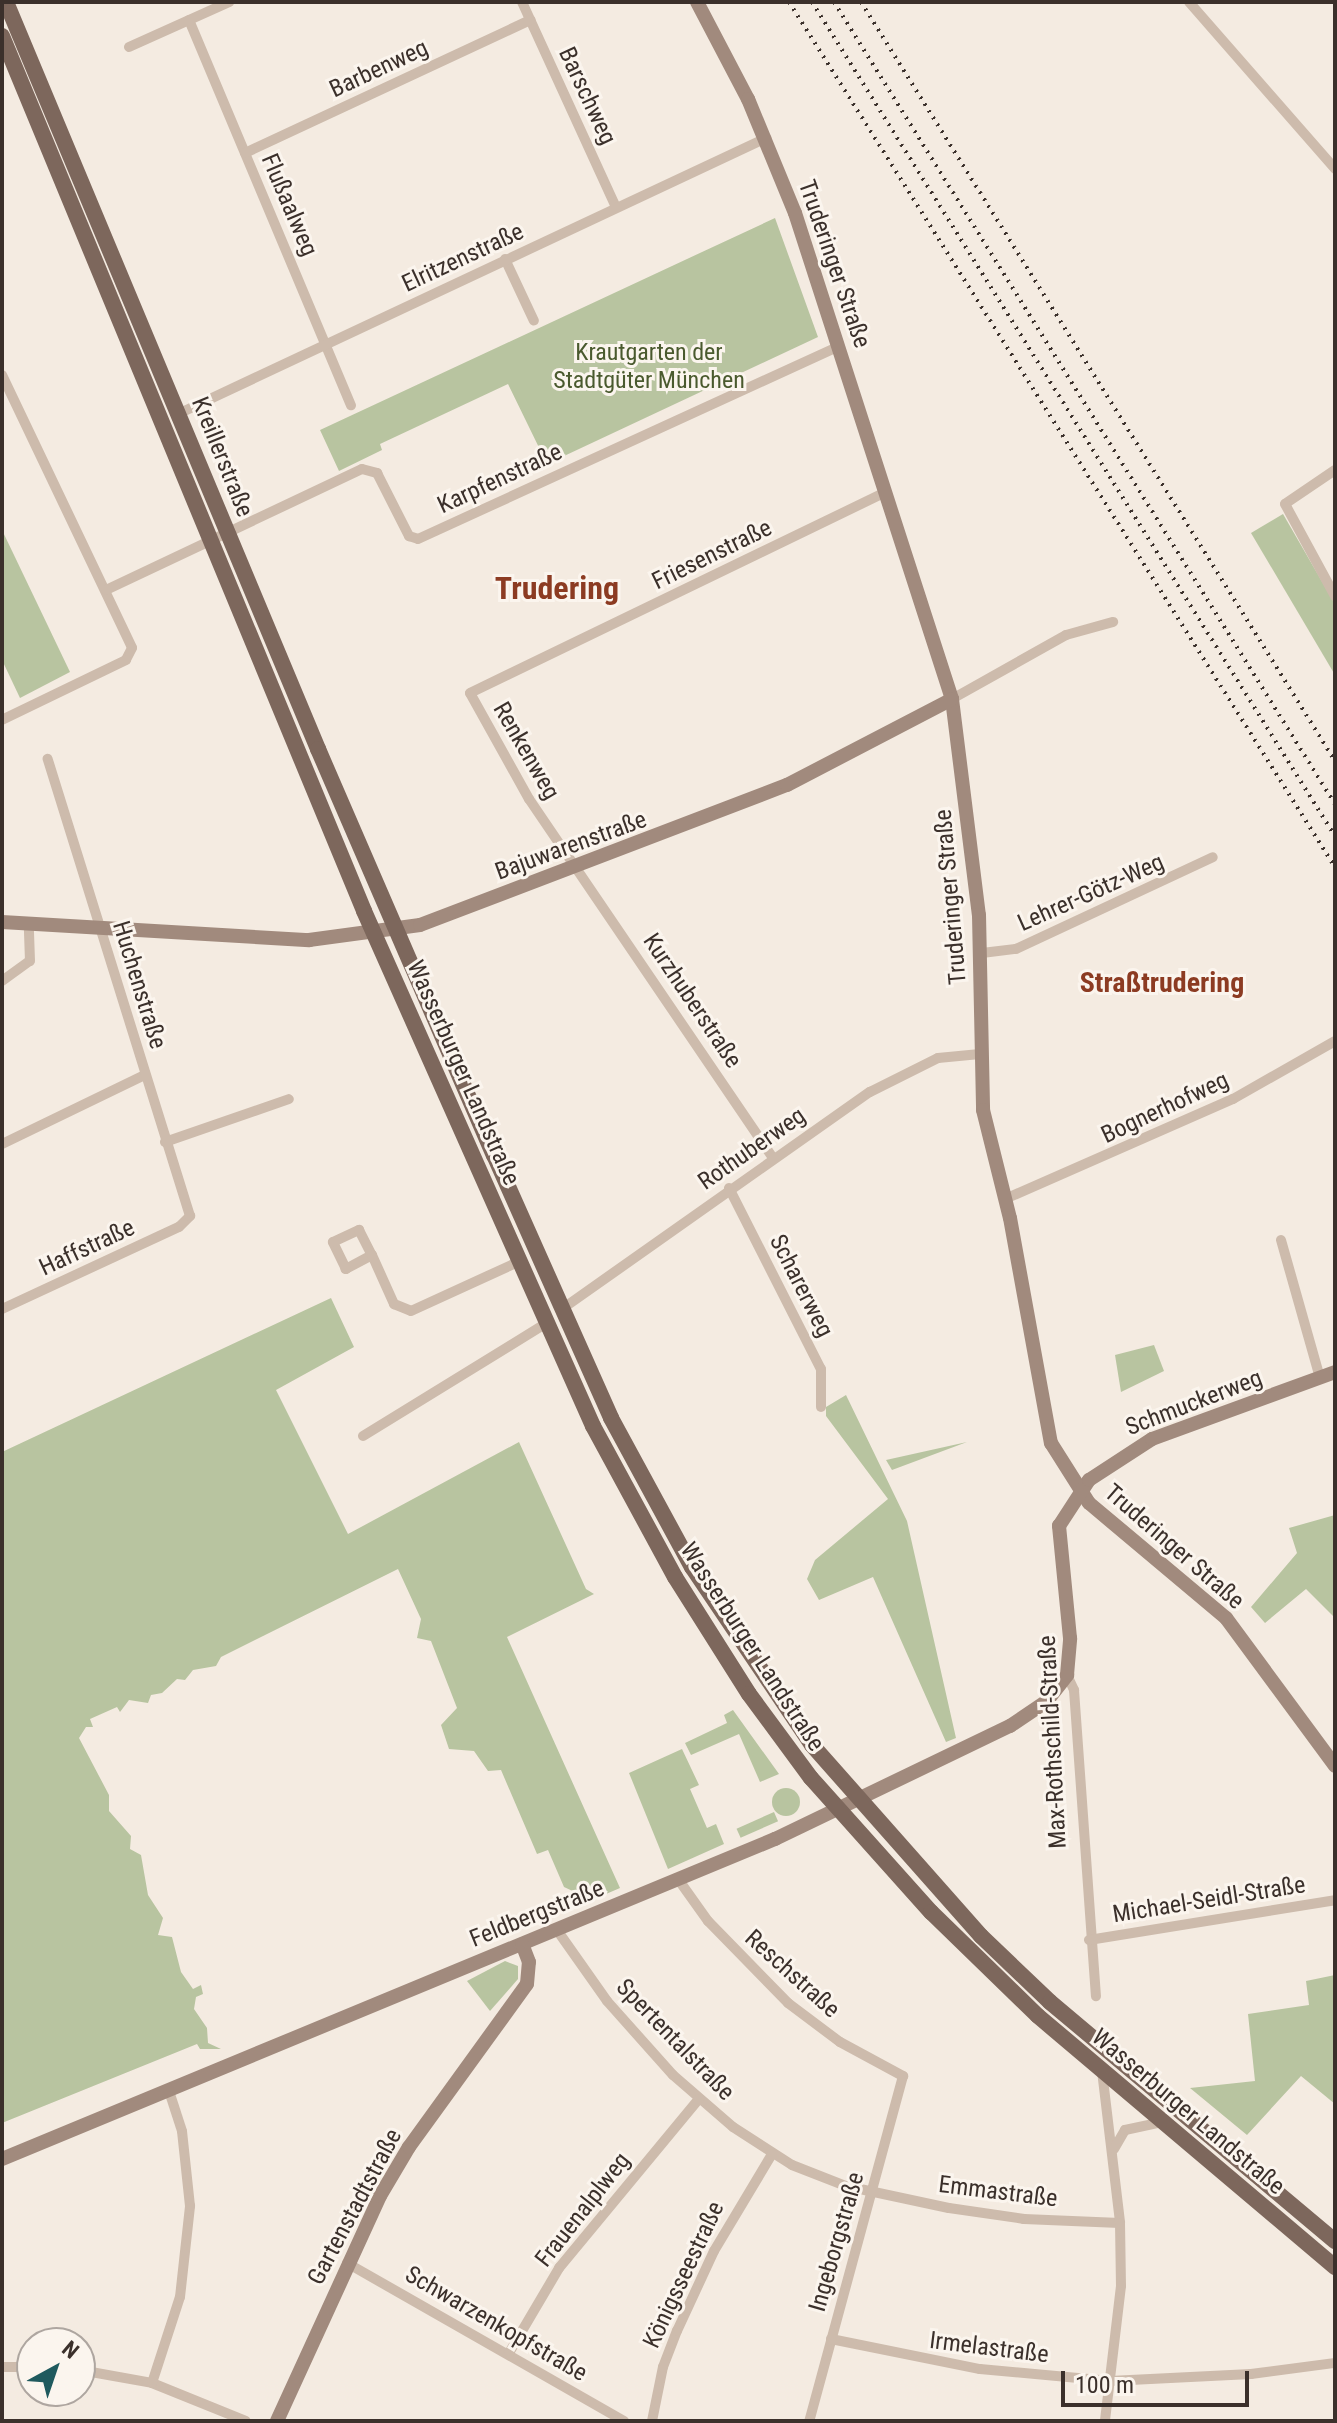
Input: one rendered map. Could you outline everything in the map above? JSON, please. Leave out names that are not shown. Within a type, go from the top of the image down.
[{"type":"main road","name":"Kreillerstraße","points":[[6,2],[396,929]]},
{"type":"main road","name":"Kreillerstraße","points":[[2,36],[374,933]]},
{"type":"main road","name":"Wasserburger Landstraße","points":[[396,929],[611,1418],[692,1567],[796,1724],[858,1799],[981,1936],[1050,2002],[1335,2241]]},
{"type":"main road","name":"Wasserburger Landstraße","points":[[374,933],[599,1438],[675,1577],[749,1694],[837,1809],[994,1975],[1102,2071],[1335,2267]]},
{"type":"street","points":[[129,47],[229,2]]},
{"type":"street","name":"Barschweg","points":[[522,2],[616,207]]},
{"type":"street","name":"Truderinger Straße","points":[[697,2],[766,138],[839,346],[884,493],[927,611],[952,699],[982,953],[980,1054],[986,1129],[1005,1199],[1046,1427],[1056,1456],[1079,1492],[1226,1618],[1335,1766]]},
{"type":"street","points":[[1189,2],[1335,169]]},
{"type":"street","name":"Flußaalweg","points":[[189,20],[351,405]]},
{"type":"street","name":"Barbenweg","points":[[245,153],[530,20]]},
{"type":"street","name":"Elritzenstraße","points":[[178,414],[766,138]]},
{"type":"street","points":[[505,259],[534,321]]},
{"type":"street","name":"Karpfenstraße","points":[[106,590],[371,469],[409,536],[418,539],[839,346]]},
{"type":"street","points":[[2,375],[106,590],[130,655],[2,720]]},
{"type":"street","points":[[1335,470],[1285,504],[1335,596]]},
{"type":"street","name":"Friesenstraße","points":[[470,693],[884,493]]},
{"type":"street","name":"Bajuwarenstraße","points":[[2,922],[309,940],[420,925],[577,868],[787,785],[1066,635],[1113,622]]},
{"type":"street","name":"Renkenweg","points":[[470,693],[515,776],[577,868]]},
{"type":"street","name":"Huchenstraße","points":[[48,759],[165,1142],[189,1208],[187,1222]]},
{"type":"street","name":"Lehrer-Götz-Weg","points":[[982,953],[1016,949],[1213,857]]},
{"type":"street","name":"Kurzhuberstraße","points":[[577,868],[773,1158]]},
{"type":"street","points":[[2,981],[30,961],[29,924]]},
{"type":"street","name":"Bognerhofweg","points":[[1005,1199],[1233,1099],[1335,1041]]},
{"type":"street","name":"Rothuberweg","points":[[562,1309],[729,1188],[898,1076],[938,1058],[980,1054]]},
{"type":"street","points":[[2,1144],[145,1075]]},
{"type":"street","points":[[165,1142],[289,1099]]},
{"type":"street","name":"Scharerweg","points":[[729,1188],[821,1369],[821,1407]]},
{"type":"street","name":"Haffstraße","points":[[2,1309],[187,1222]]},
{"type":"street","points":[[1281,1240],[1320,1378]]},
{"type":"street","points":[[372,1255],[394,1304],[411,1311],[520,1261]]},
{"type":"street","points":[[363,1436],[547,1323]]},
{"type":"street","name":"Schmuckerweg","points":[[1079,1492],[1130,1449],[1335,1372]]},
{"type":"street","name":"Max-Rothschild-Straße","points":[[1079,1492],[1059,1526],[1070,1638],[1067,1675],[1074,1690],[1089,1940],[1096,1996]]},
{"type":"street","name":"Feldbergstraße","points":[[2,2159],[557,1930],[837,1809],[1010,1726],[1047,1701],[1067,1675]]},
{"type":"street","name":"Reschstraße","points":[[678,1879],[708,1921],[788,2003],[840,2042],[902,2074]]},
{"type":"street","name":"Michael-Seidl-Straße","points":[[1089,1940],[1335,1900]]},
{"type":"street","name":"Spertentalstraße","points":[[557,1930],[607,2001],[699,2099],[772,2154],[814,2176],[872,2192]]},
{"type":"street","name":"Gartenstadtstraße","points":[[277,2421],[347,2263],[409,2147],[527,1984],[529,1962],[522,1944]]},
{"type":"street","points":[[1102,2071],[1120,2223],[1121,2286],[1105,2421]]},
{"type":"street","name":"Ingeborgstraße","points":[[809,2421],[902,2074]]},
{"type":"street","points":[[152,2383],[180,2297],[190,2206],[182,2131],[169,2091]]},
{"type":"street","name":"Frauenalplweg","points":[[509,2353],[559,2268],[699,2099]]},
{"type":"street","points":[[1113,2159],[1125,2130],[1164,2122]]},
{"type":"street","name":"Königsseestraße","points":[[652,2421],[663,2367],[677,2331],[714,2251],[772,2154]]},
{"type":"street","name":"Emmastraße","points":[[872,2192],[1024,2219],[1120,2223]]},
{"type":"street","name":"Schwarzenkopfstraße","points":[[347,2263],[624,2421]]},
{"type":"street","name":"Irmelastraße","points":[[831,2339],[980,2369],[1110,2381],[1251,2374],[1335,2363]]},
{"type":"street","points":[[96,2373],[152,2383],[246,2421]]},
{"type":"green space","name":"Krautgarten der Stadtgüter München","points":[[775,218],[818,337],[547,464],[508,384],[380,444],[382,450],[339,471],[320,430]]},
{"type":"green space","points":[[1283,514],[1335,604],[1335,675],[1251,533]]},
{"type":"green space","points":[[2,530],[70,672],[20,698],[2,660]]},
{"type":"green space","points":[[331,1298],[354,1347],[276,1390],[348,1534],[519,1442],[586,1589],[594,1594],[507,1637],[620,1888],[592,1900],[564,1887],[548,1850],[537,1854],[501,1770],[488,1771],[474,1751],[449,1749],[441,1725],[457,1708],[431,1641],[417,1638],[421,1619],[398,1569],[221,1657],[216,1666],[193,1670],[185,1680],[177,1679],[162,1693],[151,1695],[148,1703],[129,1700],[120,1712],[117,1707],[90,1719],[93,1727],[86,1727],[79,1738],[109,1795],[109,1811],[131,1836],[130,1849],[141,1855],[148,1895],[163,1918],[158,1935],[172,1937],[181,1972],[193,1989],[201,1985],[203,1994],[196,1997],[194,2009],[207,2028],[208,2043],[221,2049],[200,2049],[197,2044],[2,2123],[2,1452]]},
{"type":"green space","points":[[1154,1345],[1164,1371],[1121,1392],[1115,1355]]},
{"type":"green space","points":[[846,1395],[907,1521],[956,1738],[946,1742],[873,1577],[819,1600],[807,1579],[815,1560],[888,1499],[826,1416],[826,1407]]},
{"type":"green space","points":[[967,1442],[892,1470],[886,1460]]},
{"type":"green space","points":[[1335,1515],[1335,1618],[1306,1589],[1265,1623],[1251,1607],[1297,1553],[1289,1528]]},
{"type":"green space","points":[[733,1710],[779,1774],[760,1782],[739,1734],[691,1755],[685,1743],[727,1723],[724,1715]]},
{"type":"green space","points":[[682,1749],[699,1785],[690,1789],[707,1828],[716,1824],[724,1844],[668,1869],[629,1773]]},
{"type":"green space","points":[[786,1788],[796,1792],[800,1802],[796,1812],[786,1816],[776,1812],[772,1802],[776,1792]]},
{"type":"green space","points":[[774,1812],[778,1821],[741,1838],[737,1829]]},
{"type":"green space","points":[[505,1961],[518,1966],[518,1979],[490,2011],[467,1981]]},
{"type":"green space","points":[[1335,1975],[1335,2104],[1301,2076],[1247,2135],[1190,2088],[1255,2081],[1248,2014],[1309,2005],[1306,1981]]},
{"type":"railway","points":[[789,2],[1335,867]]},
{"type":"railway","points":[[812,2],[1335,836]]},
{"type":"railway","points":[[834,2],[1335,804]]},
{"type":"railway","points":[[861,2],[1335,761]]},
{"type":"district","name":"Trudering","points":[[557,588]]},
{"type":"district","name":"Straßtrudering","points":[[1162,983]]}]
